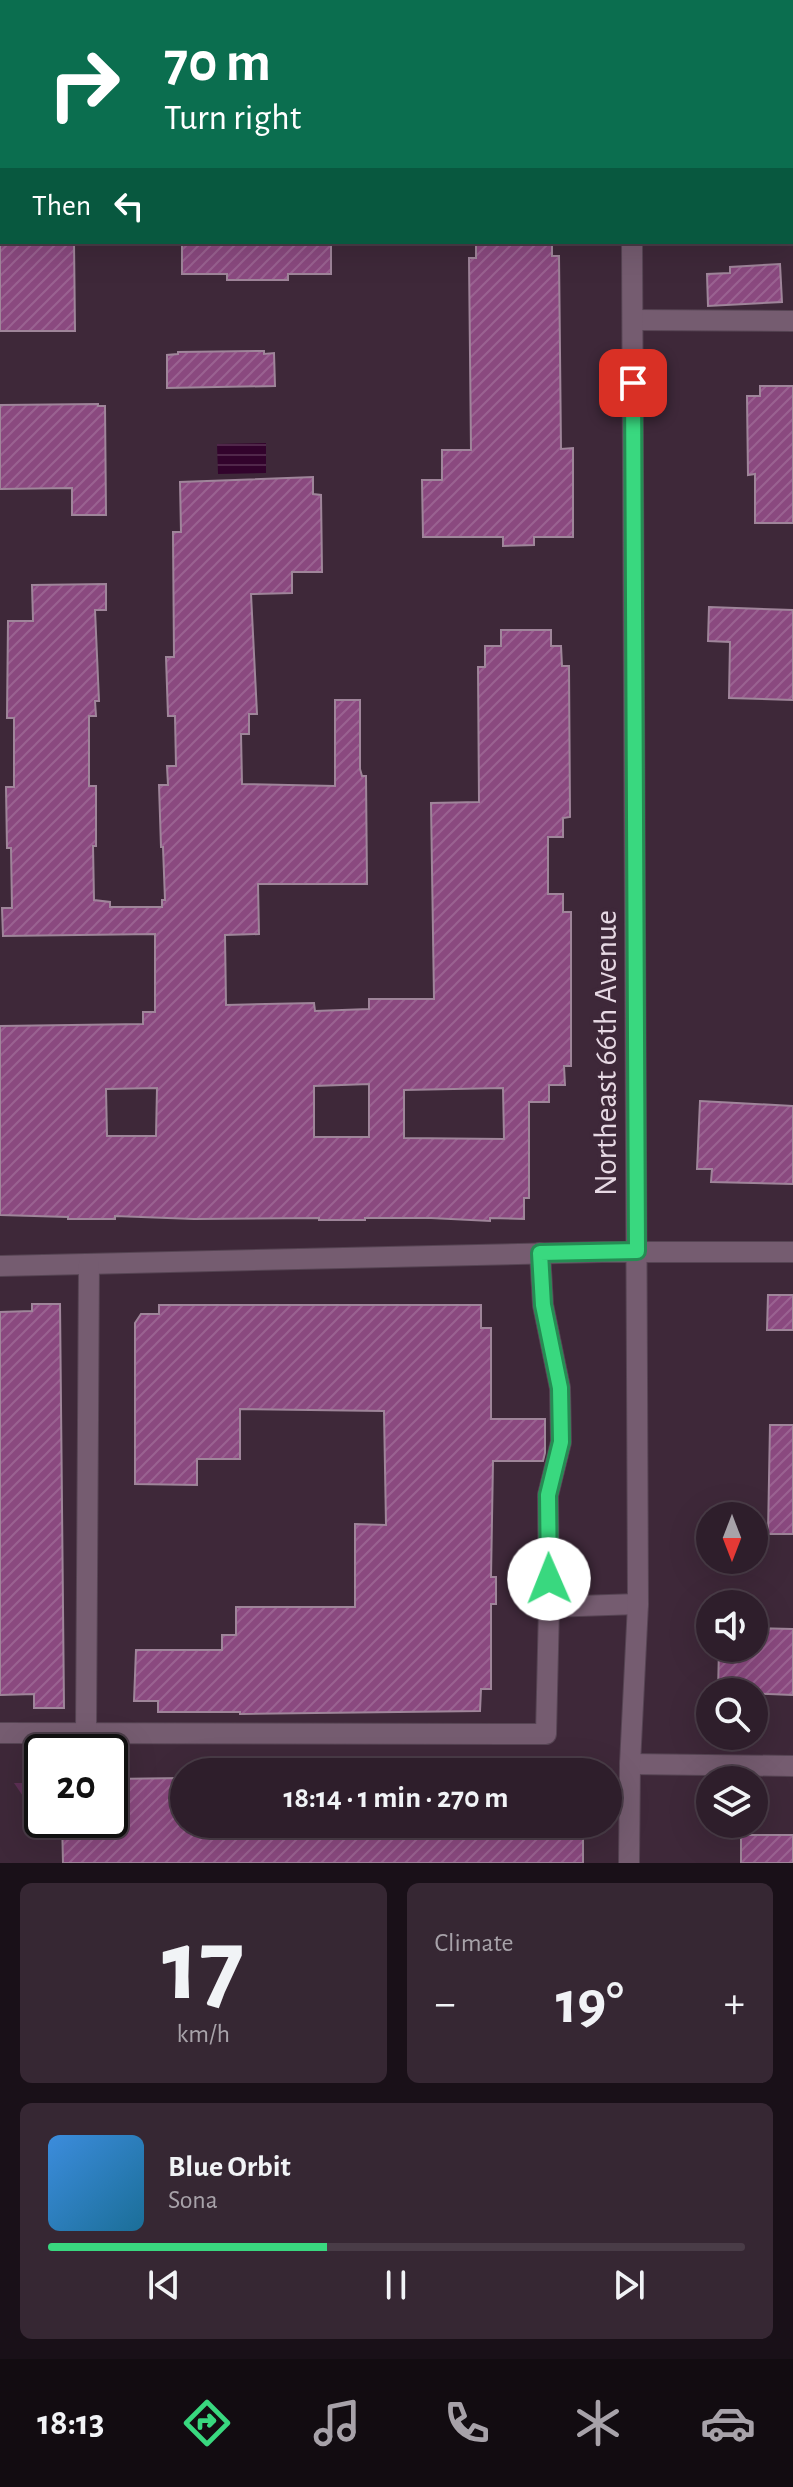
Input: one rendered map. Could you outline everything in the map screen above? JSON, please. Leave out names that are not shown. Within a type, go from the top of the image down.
[{"type":"street","name":"Northeast 66th Avenue","points":[[629,1863],[630,1764],[638,1604],[632,244]]},
{"type":"street","points":[[633,320],[793,321]]},
{"type":"street","points":[[0,1266],[637,1251],[793,1252]]},
{"type":"street","points":[[0,1733],[546,1734],[548,1495],[561,1442],[560,1402],[543,1305],[540,1253]]},
{"type":"street","points":[[86,1733],[89,1264]]},
{"type":"street","points":[[549,1607],[638,1604]]},
{"type":"street","points":[[630,1764],[793,1766]]},
{"type":"green space","points":[[14,1783],[24,1783],[24,1798]]},
{"type":"shaded area","points":[[266,443],[266,473],[218,474],[217,444]]},
{"type":"building","points":[[0,244],[74,244],[75,331],[0,331]]},
{"type":"building","points":[[182,244],[331,244],[331,274],[288,274],[288,280],[227,280],[227,274],[182,274]]},
{"type":"building","points":[[476,244],[552,244],[552,256],[559,256],[561,449],[573,448],[573,537],[534,537],[534,545],[503,546],[503,537],[423,537],[422,480],[442,480],[442,450],[471,450],[469,258],[476,258]]},
{"type":"building","points":[[780,264],[782,302],[708,306],[707,274],[730,273],[730,267]]},
{"type":"building","points":[[264,351],[264,354],[274,353],[275,386],[167,388],[167,355],[178,352]]},
{"type":"building","points":[[760,386],[793,386],[793,523],[755,523],[755,474],[748,475],[747,396],[760,396]]},
{"type":"building","points":[[0,405],[105,406],[106,515],[72,515],[72,488],[0,489]]},
{"type":"building","points":[[313,477],[313,494],[321,495],[322,572],[292,572],[292,593],[251,594],[257,714],[249,714],[249,734],[241,734],[242,784],[335,786],[335,700],[360,700],[360,769],[362,776],[366,776],[367,884],[258,884],[259,934],[225,935],[226,1005],[314,1003],[315,1011],[369,1009],[369,999],[434,999],[431,803],[479,802],[478,667],[485,667],[485,646],[501,646],[501,630],[551,630],[551,646],[561,646],[562,666],[569,666],[570,817],[563,818],[563,837],[548,837],[548,894],[563,894],[563,912],[571,912],[571,1066],[564,1066],[565,1085],[549,1085],[549,1102],[529,1102],[529,1198],[524,1198],[524,1219],[319,1220],[115,1216],[115,1219],[68,1219],[0,1215],[0,1026],[143,1024],[143,1012],[155,1012],[155,934],[3,936],[2,908],[12,908],[6,787],[14,787],[14,718],[7,718],[8,621],[33,621],[32,585],[106,584],[106,610],[95,610],[99,701],[95,701],[96,716],[89,716],[89,786],[96,786],[94,900],[110,902],[110,907],[162,907],[162,900],[165,900],[159,785],[168,785],[167,766],[176,766],[175,716],[168,716],[166,657],[174,657],[173,532],[181,532],[180,482]],"holes":[[[369,1084],[369,1137],[314,1137],[314,1086]],[[157,1088],[156,1136],[107,1136],[106,1089]],[[503,1088],[504,1139],[404,1138],[404,1090]]]},
{"type":"building","points":[[709,607],[793,610],[793,700],[729,698],[730,642],[708,641]]},
{"type":"building","points":[[700,1101],[793,1106],[793,1184],[711,1182],[712,1169],[697,1169]]},
{"type":"building","points":[[768,1295],[793,1295],[793,1330],[767,1330]]},
{"type":"building","points":[[32,1304],[60,1304],[64,1708],[34,1708],[34,1694],[0,1695],[0,1312],[32,1311]]},
{"type":"building","points":[[159,1305],[481,1305],[481,1328],[491,1328],[491,1419],[545,1419],[545,1453],[543,1461],[493,1461],[491,1577],[496,1577],[496,1604],[491,1604],[491,1689],[481,1689],[480,1711],[158,1712],[158,1701],[134,1701],[136,1650],[222,1650],[222,1635],[236,1635],[236,1607],[355,1607],[355,1524],[386,1525],[384,1411],[240,1409],[240,1459],[197,1459],[197,1485],[135,1484],[135,1323],[141,1314],[159,1314]]},
{"type":"building","points":[[770,1425],[793,1425],[793,1534],[768,1534]]},
{"type":"building","points":[[768,1628],[793,1629],[793,1695],[768,1694],[768,1678],[718,1678],[719,1662],[768,1662]]},
{"type":"building","points":[[170,1778],[170,1838],[583,1838],[583,1863],[63,1863],[62,1838],[128,1838],[128,1779]]},
{"type":"building","points":[[793,1835],[793,1863],[741,1863],[741,1838]]},
{"type":"route","points":[[549,1579],[548,1495],[561,1442],[560,1388],[543,1305],[540,1253],[637,1251],[633,383]]}]
